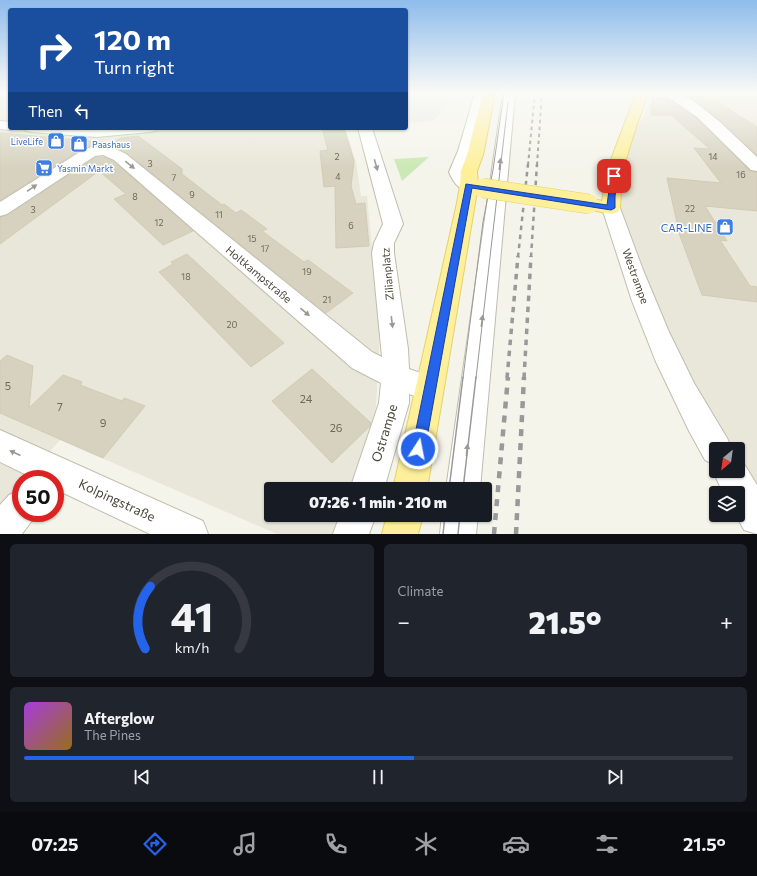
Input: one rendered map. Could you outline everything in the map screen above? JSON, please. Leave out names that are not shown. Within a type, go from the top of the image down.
[{"type":"main road","points":[[411,482],[430,388],[476,187],[469,171],[475,155],[483,118]]},
{"type":"main road","name":"Westrampe","points":[[611,208],[614,176],[634,118]]},
{"type":"main road","points":[[476,187],[611,208]]},
{"type":"main road","points":[[400,534],[403,522]]},
{"type":"street","points":[[475,118],[466,151],[457,172],[461,181],[476,187]]},
{"type":"street","points":[[464,482],[506,118]]},
{"type":"street","points":[[704,118],[725,135],[757,166]]},
{"type":"street","points":[[47,130],[94,136],[136,130]]},
{"type":"street","name":"Zilianplatz","points":[[366,130],[393,224],[384,243],[383,253],[395,349],[396,377]]},
{"type":"street","points":[[0,210],[66,166],[94,136]]},
{"type":"street","name":"Holtkampstraße","points":[[94,136],[109,151],[120,157],[162,191],[350,350],[375,367],[396,377],[430,388]]},
{"type":"street","name":"Westrampe","points":[[611,208],[635,275],[670,364],[692,410],[712,442]]},
{"type":"street","name":"Ostrampe","points":[[369,482],[394,403],[396,377]]},
{"type":"street","name":"Kolpingstraße","points":[[0,446],[40,470]]},
{"type":"street","points":[[734,478],[757,517]]},
{"type":"street","name":"Kolpingstraße","points":[[64,482],[190,534]]},
{"type":"street","points":[[0,532],[12,518]]},
{"type":"street","points":[[351,534],[355,522]]},
{"type":"street","points":[[458,534],[459,522]]},
{"type":"shaded area","points":[[0,118],[8,118],[8,130],[346,130],[356,162],[361,196],[367,196],[380,329],[376,408],[354,482],[264,482],[264,522],[342,522],[338,534],[277,534],[60,440],[33,470],[12,470],[12,493],[0,506]]},
{"type":"shaded area","points":[[408,118],[436,118],[434,120],[408,123]]},
{"type":"shaded area","points":[[642,118],[757,118],[757,495],[745,476],[745,442],[724,442],[668,338],[618,209],[617,198],[629,145]]},
{"type":"green space","points":[[429,157],[402,181],[394,159]]},
{"type":"building","points":[[674,118],[696,118],[750,171],[757,172],[757,211],[705,206],[727,241],[720,240],[750,286],[757,287],[757,302],[702,295],[680,236],[667,178],[721,183],[694,148],[710,149]]},
{"type":"building","points":[[717,118],[743,118],[757,127],[757,155]]},
{"type":"building","points":[[323,130],[345,130],[354,161],[351,186],[356,204],[365,203],[369,246],[336,248],[335,186],[324,187],[320,151],[328,150]]},
{"type":"building","points":[[0,133],[113,143],[121,138],[138,136],[182,169],[182,174],[222,205],[224,204],[236,213],[241,210],[267,229],[262,231],[304,262],[308,260],[353,293],[326,313],[127,153],[110,146],[95,145],[82,149],[0,200]]},
{"type":"building","points":[[96,157],[103,157],[113,161],[193,231],[163,245],[114,199],[126,194],[99,171],[0,244],[0,217],[8,215]]},
{"type":"building","points":[[187,254],[284,343],[251,367],[159,272],[173,264],[171,262]]},
{"type":"building","points":[[7,355],[33,366],[29,408],[63,375],[82,382],[80,385],[122,401],[124,398],[145,406],[103,458],[0,413],[0,361]]},
{"type":"building","points":[[312,369],[371,423],[370,426],[332,463],[272,401]]},
{"type":"tram line","points":[[463,378],[483,222],[493,170],[500,118]]},
{"type":"tram line","points":[[476,378],[506,118]]},
{"type":"tram line","points":[[450,482],[463,377]]},
{"type":"tram line","points":[[464,482],[476,377]]},
{"type":"tram line","points":[[443,534],[444,522]]},
{"type":"tram line","points":[[458,534],[459,522]]},
{"type":"railway","points":[[528,165],[533,118]]},
{"type":"railway","points":[[537,165],[540,118]]},
{"type":"railway","points":[[518,257],[528,164]]},
{"type":"railway","points":[[531,257],[537,164]]},
{"type":"railway","points":[[507,378],[518,256]]},
{"type":"railway","points":[[524,378],[531,256]]},
{"type":"railway","points":[[494,534],[508,377]]},
{"type":"railway","points":[[516,534],[524,377]]},
{"type":"place","name":"LiveLife","points":[[56,141]]},
{"type":"place","name":"Paashaus","points":[[79,144]]},
{"type":"place","name":"Yasmin Markt","points":[[44,168]]},
{"type":"place","name":"CAR-LINE","points":[[725,227]]},
{"type":"route","points":[[418,449],[469,186],[611,208],[614,176]]}]
